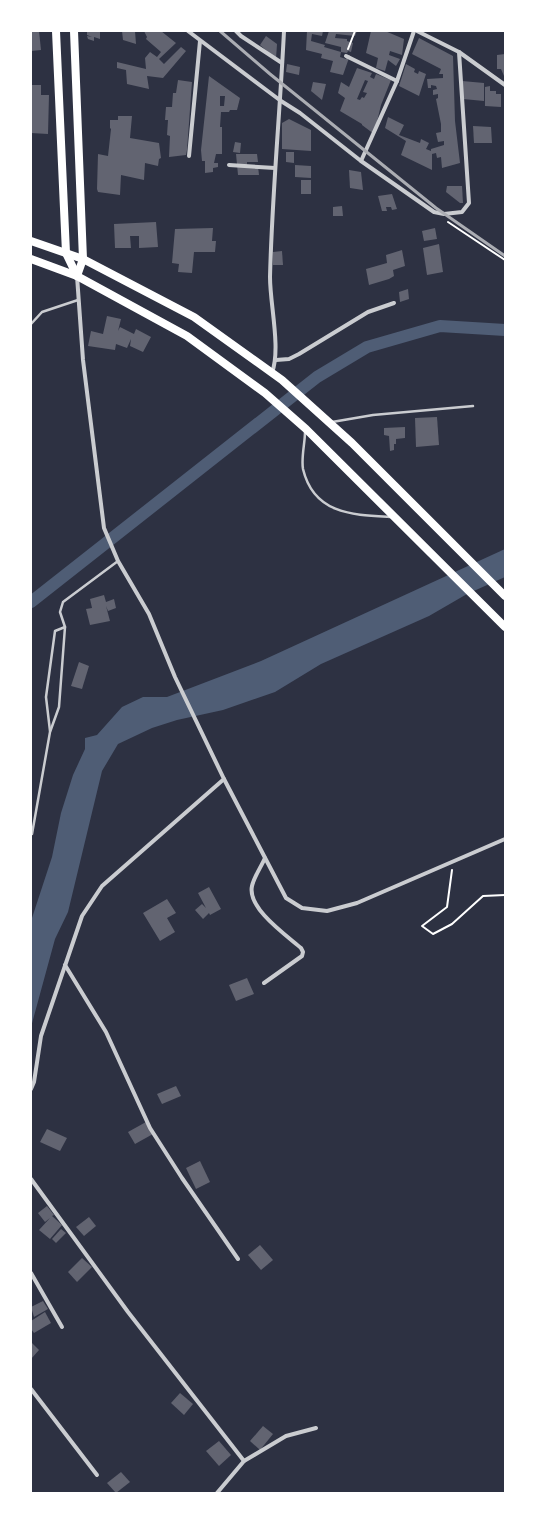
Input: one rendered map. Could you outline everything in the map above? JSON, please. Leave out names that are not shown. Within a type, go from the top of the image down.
[{"type":"main road","points":[[56,31],[66,254],[77,276]]},
{"type":"main road","points":[[74,31],[83,259],[77,276]]},
{"type":"main road","points":[[31,240],[83,259],[194,317],[282,380],[329,422],[504,595]]},
{"type":"main road","points":[[31,259],[77,276],[187,336],[264,393],[306,429],[505,627]]},
{"type":"street","points":[[188,31],[281,101],[300,113],[360,161],[434,212],[444,214],[462,212],[469,203],[459,52]]},
{"type":"street","points":[[236,31],[282,63]]},
{"type":"street","points":[[272,373],[276,360],[270,292],[271,230],[281,101],[284,31]]},
{"type":"street","points":[[360,161],[397,81],[414,31]]},
{"type":"street","points":[[417,31],[459,52],[505,85]]},
{"type":"street","points":[[190,156],[200,41]]},
{"type":"street","points":[[346,56],[397,81]]},
{"type":"street","points":[[229,165],[275,168]]},
{"type":"street","points":[[77,276],[83,360],[104,528],[118,561],[149,614],[176,677],[224,779],[286,898],[302,908],[327,910],[357,903],[453,863],[505,839]]},
{"type":"street","points":[[276,360],[289,359],[300,354],[368,312],[394,303]]},
{"type":"street","points":[[31,1089],[34,1082],[41,1036],[82,916],[102,886],[224,779]]},
{"type":"street","points":[[264,983],[302,956],[303,952],[301,948],[265,916],[253,900],[252,887],[265,858]]},
{"type":"street","points":[[65,965],[106,1032],[150,1128],[182,1178],[238,1258]]},
{"type":"street","points":[[31,1179],[128,1312],[244,1461]]},
{"type":"street","points":[[31,1273],[62,1327]]},
{"type":"street","points":[[31,1389],[98,1474]]},
{"type":"street","points":[[217,1493],[244,1461],[286,1436],[316,1428]]},
{"type":"lane","points":[[31,324],[42,312],[79,300]]},
{"type":"lane","points":[[329,422],[373,415],[473,406]]},
{"type":"lane","points":[[306,429],[303,468],[310,488],[330,507],[353,515],[394,517]]},
{"type":"lane","points":[[32,834],[50,732],[59,707],[65,627],[60,612],[63,602],[118,561]]},
{"type":"lane","points":[[50,732],[46,697],[55,632],[65,627]]},
{"type":"path","points":[[346,56],[355,31]]},
{"type":"path","points":[[434,212],[505,260]]},
{"type":"path","points":[[453,863],[447,906],[422,926],[433,934],[452,924],[483,896],[505,896]]},
{"type":"water","points":[[505,549],[505,577],[467,594],[429,616],[321,664],[275,692],[223,710],[177,720],[152,728],[118,744],[102,771],[68,912],[55,939],[31,1027],[31,921],[52,857],[61,813],[73,775],[85,749],[85,738],[97,735],[122,707],[143,697],[167,697],[261,661]]},
{"type":"building","points":[[31,31],[39,31],[41,50],[31,51]]},
{"type":"building","points":[[87,31],[100,31],[100,39],[94,37],[94,41],[88,39],[87,36],[92,37],[87,35]]},
{"type":"building","points":[[122,31],[135,31],[136,44],[123,40]]},
{"type":"building","points":[[144,31],[161,31],[176,43],[159,59],[164,64],[181,47],[186,51],[163,78],[147,76],[149,89],[127,84],[126,70],[117,68],[117,62],[146,69],[145,58],[150,52],[157,57],[161,52],[146,39],[147,37]]},
{"type":"building","points":[[307,31],[323,31],[322,36],[312,34],[311,41],[341,52],[340,57],[346,59],[347,55],[350,55],[343,75],[330,72],[333,61],[321,58],[322,54],[306,50]]},
{"type":"building","points":[[329,31],[357,31],[355,36],[336,34],[335,38],[347,39],[347,41],[353,43],[351,52],[341,52],[341,47],[325,43]]},
{"type":"building","points":[[371,31],[385,31],[404,39],[402,55],[390,51],[389,55],[400,59],[396,66],[388,60],[385,71],[376,68],[378,58],[366,53]]},
{"type":"building","points":[[266,36],[277,44],[276,59],[260,45]]},
{"type":"building","points":[[419,38],[453,56],[455,121],[460,163],[442,168],[441,157],[437,158],[436,153],[432,154],[432,170],[401,155],[406,141],[385,128],[388,117],[404,125],[399,135],[420,143],[421,139],[429,143],[426,149],[431,151],[431,149],[444,145],[444,141],[438,142],[436,133],[441,132],[436,99],[438,98],[438,94],[433,95],[433,90],[437,89],[436,86],[431,85],[431,88],[428,88],[427,79],[443,78],[443,74],[439,74],[441,69],[412,54]]},
{"type":"building","points":[[505,54],[504,76],[501,69],[497,69],[497,55]]},
{"type":"building","points":[[287,64],[300,67],[299,75],[286,72]]},
{"type":"building","points":[[406,64],[415,69],[414,72],[418,74],[419,71],[426,74],[419,96],[399,86]]},
{"type":"building","points":[[357,68],[372,73],[370,77],[374,79],[376,74],[391,80],[381,105],[374,134],[362,124],[340,111],[345,98],[338,93],[341,82],[349,87]],"holes":[[[365,80],[368,81],[363,92],[367,93],[364,98],[362,97],[360,100],[357,99]]]},
{"type":"building","points":[[209,76],[240,98],[237,110],[221,112],[220,127],[222,127],[222,154],[216,154],[214,163],[218,163],[218,167],[213,168],[213,172],[205,173],[205,161],[202,161],[201,150]],"holes":[[[220,96],[225,96],[224,106],[220,106]]]},
{"type":"building","points":[[178,80],[192,82],[187,150],[186,155],[169,157],[170,136],[167,135],[168,120],[165,120],[166,107],[172,107],[173,93],[176,93]]},
{"type":"building","points":[[462,81],[484,83],[484,101],[463,99]]},
{"type":"building","points":[[313,82],[326,84],[322,100],[311,91]]},
{"type":"building","points":[[31,85],[41,85],[41,95],[49,95],[48,134],[31,133]]},
{"type":"building","points":[[490,86],[490,91],[496,91],[496,94],[501,94],[501,107],[485,106],[485,87]]},
{"type":"building","points":[[118,116],[132,116],[130,138],[159,143],[161,158],[159,159],[158,166],[145,163],[144,180],[121,175],[120,195],[98,192],[97,189],[98,154],[108,156],[111,129],[110,120],[118,120]]},
{"type":"building","points":[[289,119],[311,130],[311,151],[282,149],[282,123]]},
{"type":"building","points":[[473,126],[491,127],[492,143],[474,143]]},
{"type":"building","points":[[235,142],[241,143],[240,153],[233,152]]},
{"type":"building","points":[[286,152],[294,152],[294,163],[286,162]]},
{"type":"building","points":[[236,154],[257,154],[258,162],[247,162],[247,166],[258,166],[259,175],[238,175]]},
{"type":"building","points":[[295,165],[311,166],[311,178],[295,177]]},
{"type":"building","points":[[349,170],[361,172],[363,190],[350,188]]},
{"type":"building","points":[[301,180],[311,180],[311,194],[301,194]]},
{"type":"building","points":[[447,186],[462,186],[463,203],[460,203],[446,192]]},
{"type":"building","points":[[392,194],[397,209],[392,210],[391,207],[386,207],[387,211],[382,211],[378,196]]},
{"type":"building","points":[[342,206],[343,216],[333,216],[333,207]]},
{"type":"building","points":[[156,222],[158,247],[139,248],[139,236],[130,236],[131,248],[115,248],[114,224]]},
{"type":"building","points":[[213,228],[212,241],[216,241],[215,252],[194,252],[192,273],[178,272],[179,264],[172,263],[175,229]]},
{"type":"building","points":[[435,228],[437,239],[424,241],[422,231]]},
{"type":"building","points":[[439,244],[443,272],[427,275],[423,248]]},
{"type":"building","points":[[402,250],[405,266],[393,270],[394,276],[389,279],[369,285],[366,269],[387,263],[386,255]]},
{"type":"building","points":[[282,251],[283,265],[273,265],[273,252]]},
{"type":"building","points":[[408,289],[409,299],[400,302],[399,292]]},
{"type":"building","points":[[107,316],[121,319],[118,331],[120,327],[134,334],[136,329],[151,337],[143,352],[130,346],[131,339],[127,348],[116,344],[115,350],[88,346],[91,331],[103,334]]},
{"type":"building","points":[[437,417],[439,445],[416,447],[415,418]]},
{"type":"building","points":[[405,427],[405,438],[396,439],[394,450],[390,451],[389,436],[384,435],[384,428]]},
{"type":"building","points":[[104,595],[106,602],[114,599],[116,608],[108,611],[106,606],[110,621],[90,625],[86,609],[92,608],[90,599]]},
{"type":"building","points":[[79,662],[89,666],[82,689],[71,686]]},
{"type":"building","points":[[209,887],[221,909],[210,915],[209,913],[203,919],[195,910],[202,904],[206,908],[198,893]]},
{"type":"building","points":[[167,899],[176,913],[167,918],[175,932],[160,941],[143,913]]},
{"type":"building","points":[[247,978],[254,994],[236,1001],[229,985]]},
{"type":"building","points":[[176,1086],[181,1096],[162,1104],[157,1094]]},
{"type":"building","points":[[146,1122],[153,1134],[135,1144],[128,1132]]},
{"type":"building","points":[[47,1129],[67,1138],[60,1151],[40,1142]]},
{"type":"building","points":[[200,1161],[210,1182],[196,1189],[186,1168]]},
{"type":"building","points":[[47,1206],[54,1215],[52,1216],[62,1225],[50,1239],[39,1230],[50,1218],[45,1222],[38,1213]]},
{"type":"building","points":[[89,1217],[96,1226],[84,1236],[76,1227]]},
{"type":"building","points":[[61,1229],[66,1233],[56,1243],[52,1239]]},
{"type":"building","points":[[260,1245],[273,1260],[261,1270],[248,1255]]},
{"type":"building","points":[[82,1258],[92,1267],[77,1282],[68,1272]]},
{"type":"building","points":[[43,1301],[48,1309],[34,1317],[31,1307]]},
{"type":"building","points":[[45,1312],[51,1323],[34,1333],[31,1329],[31,1321]]},
{"type":"building","points":[[31,1342],[39,1350],[31,1359]]},
{"type":"building","points":[[180,1393],[193,1404],[184,1415],[171,1403]]},
{"type":"building","points":[[263,1426],[273,1434],[260,1450],[250,1441]]},
{"type":"building","points":[[219,1441],[231,1455],[219,1466],[206,1451]]},
{"type":"building","points":[[121,1472],[130,1482],[116,1493],[107,1483]]},
{"type":"waterway","points":[[31,602],[317,377],[367,347],[440,326],[505,330]]},
{"type":"railway","points":[[220,31],[270,74],[436,208],[505,256]]}]
